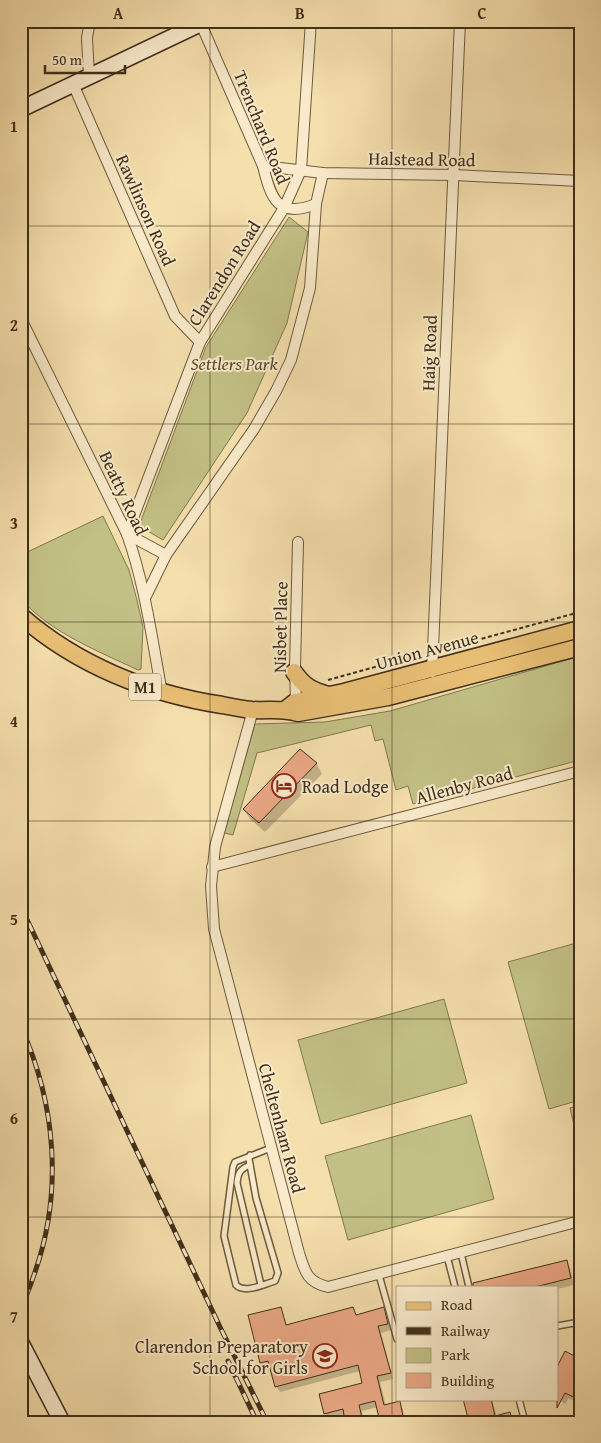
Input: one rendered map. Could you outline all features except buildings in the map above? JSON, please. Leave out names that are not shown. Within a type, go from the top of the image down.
[{"type":"main road","name":"Union Avenue","points":[[21,616],[72,653],[108,672],[162,693],[187,700],[253,710],[293,708],[388,697],[580,647]]},
{"type":"main road","name":"Union Avenue","points":[[293,708],[328,695],[580,629]]},
{"type":"main road","points":[[294,672],[302,684],[328,695]]},
{"type":"street","points":[[89,76],[87,38],[90,21]]},
{"type":"street","name":"Clarendon Road","points":[[127,534],[200,342],[284,208],[301,170],[311,21]]},
{"type":"street","name":"Haig Road","points":[[432,686],[460,21]]},
{"type":"street","points":[[21,108],[204,23]]},
{"type":"street","name":"Trenchard Road","points":[[204,23],[263,166],[273,196],[284,208],[296,210],[316,204]]},
{"type":"street","name":"Rawlinson Road","points":[[73,84],[175,316],[200,342]]},
{"type":"street","name":"Halstead Road","points":[[263,166],[324,173],[453,175],[580,182]]},
{"type":"street","points":[[145,598],[166,555],[254,429],[291,360],[310,288],[316,204],[324,173]]},
{"type":"street","name":"Beatty Road","points":[[21,319],[127,534],[145,598],[162,693]]},
{"type":"street","points":[[127,534],[166,555]]},
{"type":"street","name":"Nisbet Place","points":[[293,708],[298,542]]},
{"type":"street","name":"Cheltenham Road","points":[[253,710],[215,847],[212,867],[211,905],[214,929],[298,1253],[310,1279],[319,1285],[328,1287],[580,1221]]},
{"type":"street","name":"Allenby Road","points":[[212,867],[580,771]]},
{"type":"street","points":[[24,1348],[62,1422]]},
{"type":"lane","points":[[250,1155],[256,1198],[278,1273],[275,1281],[245,1289],[239,1288],[236,1285],[224,1236],[233,1167],[235,1162],[250,1155],[271,1148]]},
{"type":"lane","points":[[250,1165],[241,1169],[237,1183],[261,1285]]},
{"type":"lane","points":[[461,1253],[469,1286]]},
{"type":"lane","points":[[448,1256],[455,1286]]},
{"type":"lane","points":[[379,1275],[396,1335]]},
{"type":"lane","points":[[558,1326],[580,1322]]},
{"type":"lane","points":[[519,1400],[525,1422]]},
{"type":"green space","name":"Settlers Park","points":[[289,217],[308,232],[287,323],[247,413],[163,540],[139,526],[206,347]]},
{"type":"green space","points":[[103,516],[129,570],[137,600],[143,627],[141,669],[138,670],[91,648],[46,622],[21,599],[21,555]]},
{"type":"green space","points":[[573,658],[580,661],[580,760],[413,804],[408,786],[396,790],[383,739],[375,741],[371,725],[257,753],[233,835],[224,833],[255,724],[325,722],[390,711]]},
{"type":"green space","points":[[580,942],[580,1100],[549,1109],[508,962]]},
{"type":"green space","points":[[444,999],[467,1083],[321,1124],[298,1040]]},
{"type":"green space","points":[[580,1105],[580,1140],[578,1141],[570,1108]]},
{"type":"green space","points":[[471,1115],[494,1199],[348,1240],[325,1156]]},
{"type":"railway","points":[[21,907],[267,1422]]},
{"type":"railway","points":[[21,1027],[33,1056],[42,1087],[52,1148],[50,1211],[44,1242],[32,1281],[21,1307]]},
{"type":"railway","points":[[228,1361],[257,1422]]},
{"type":"place","name":"Road Lodge","points":[[284,786]]},
{"type":"place","name":"Clarendon Preparatory School for Girls","points":[[325,1356]]}]
